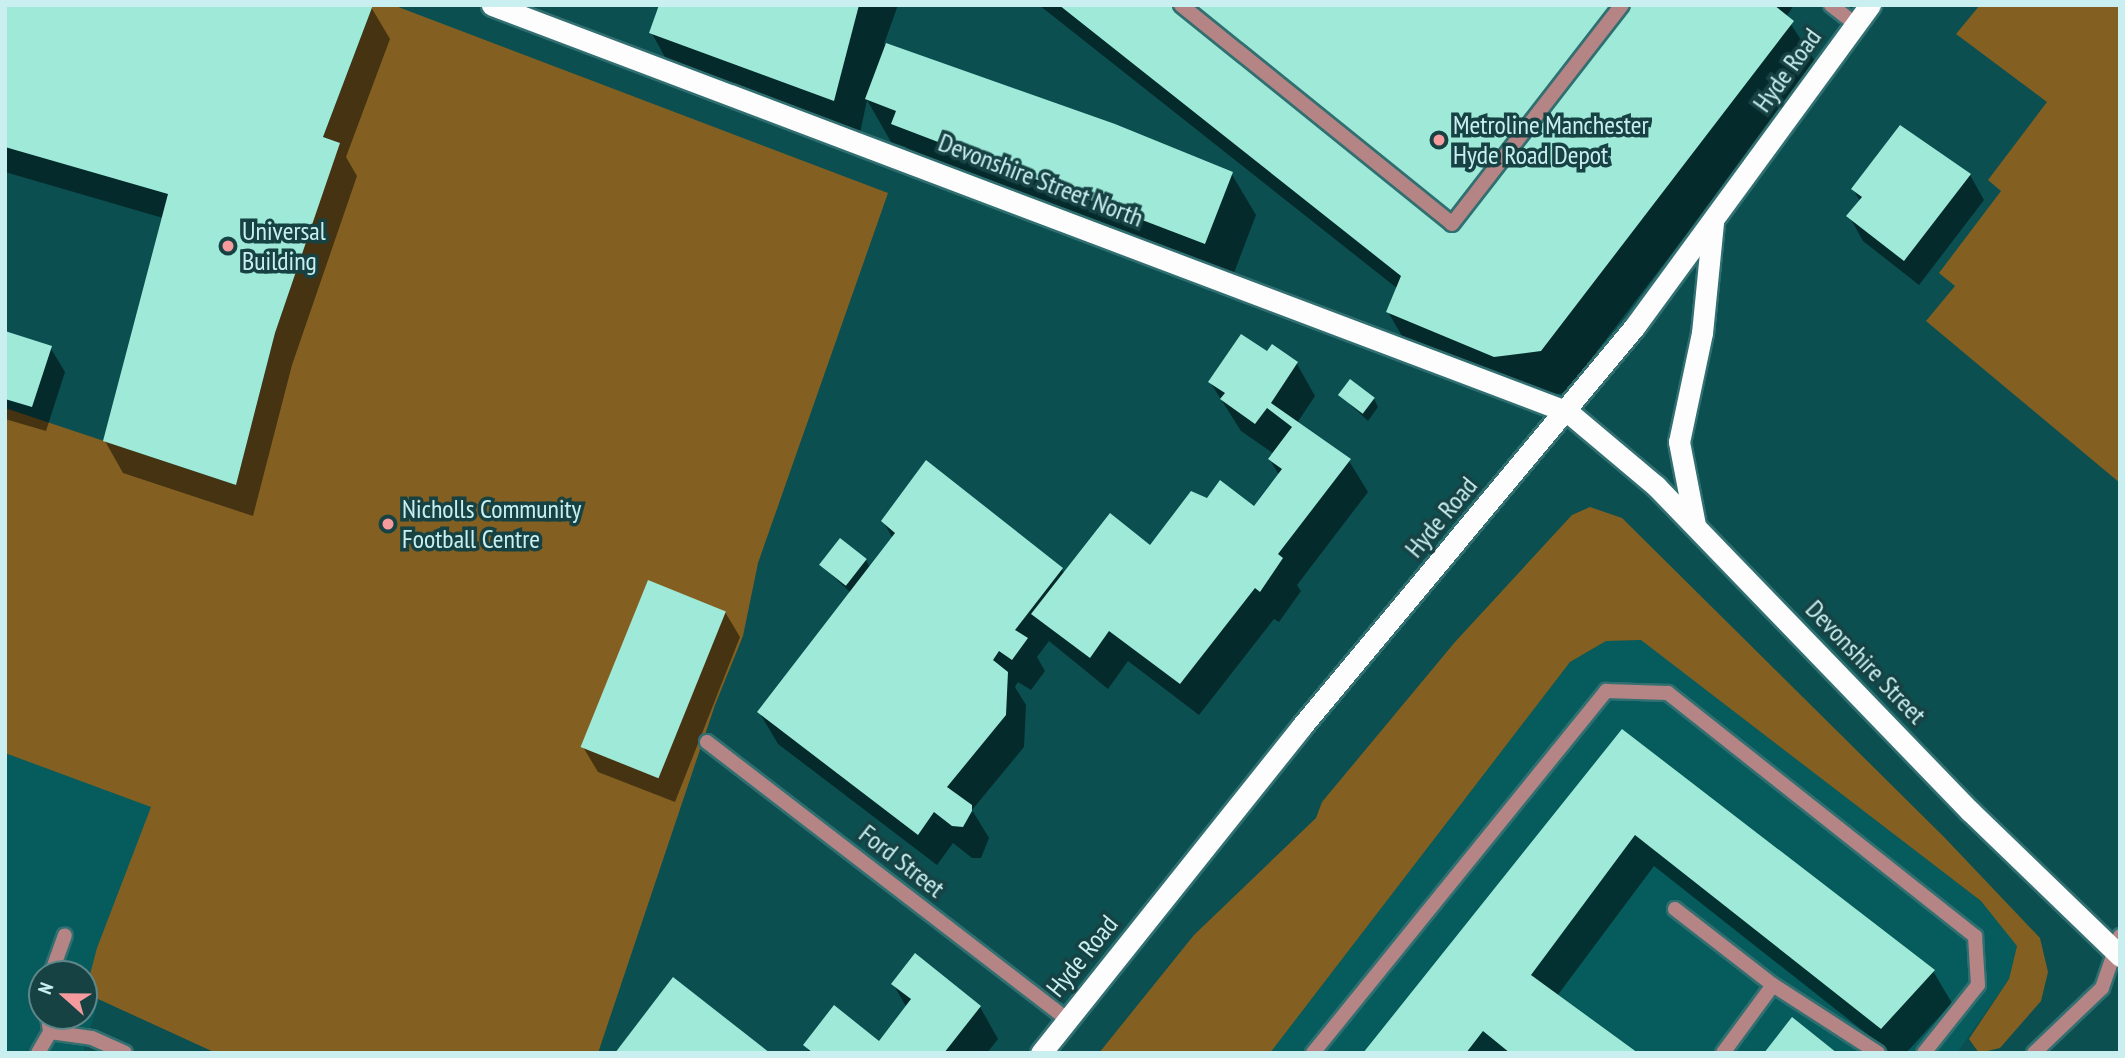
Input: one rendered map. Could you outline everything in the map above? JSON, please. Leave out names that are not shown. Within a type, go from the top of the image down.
[{"type":"highway","name":"Devonshire Street North","points":[[492,5],[1568,412]]},
{"type":"highway","name":"Hyde Road","points":[[1041,1053],[1302,726],[1568,412],[1870,5]]},
{"type":"highway","points":[[1695,525],[1679,442],[1702,333],[1713,220]]},
{"type":"highway","name":"Devonshire Street","points":[[1568,412],[1642,472],[1970,811],[2118,947]]},
{"type":"street","points":[[1181,5],[1452,224],[1622,5]]},
{"type":"street","points":[[1831,5],[1855,24]]},
{"type":"street","points":[[1313,1053],[1606,691],[1668,692],[1975,936],[1978,985],[1924,1053]]},
{"type":"street","name":"Ford Street","points":[[707,742],[1067,1019]]},
{"type":"street","points":[[1675,909],[1773,985],[1878,1053]]},
{"type":"street","points":[[56,960],[65,935]]},
{"type":"street","points":[[2034,1053],[2102,988],[2118,947]]},
{"type":"street","points":[[1723,1053],[1773,985]]},
{"type":"street","points":[[38,1053],[50,1032],[92,1038],[125,1053]]},
{"type":"shaded area","name":"Nicholls Community Football Centre","points":[[373,5],[393,5],[888,193],[758,563],[743,636],[715,705],[598,1053],[216,1053],[98,999],[98,960],[94,960],[97,948],[151,807],[5,753],[5,408],[236,485],[275,333],[339,143],[323,137]]},
{"type":"shaded area","points":[[1980,5],[2120,5],[2120,483],[1926,321],[1955,286],[1939,273],[2001,191],[1988,180],[2047,102],[1956,34]]},
{"type":"shaded area","points":[[1590,507],[1622,518],[1944,837],[2040,938],[2048,972],[2041,1001],[2000,1048],[1979,1053],[1969,1039],[2009,979],[2017,946],[1981,901],[1641,640],[1606,641],[1570,662],[1270,1053],[1099,1053],[1194,935],[1316,818],[1322,802],[1455,642],[1572,515]]},
{"type":"shaded area","points":[[1642,640],[1981,901],[2017,945],[2009,979],[1957,1053],[1270,1053],[1570,662],[1606,641]]},
{"type":"shaded area","points":[[5,746],[157,803],[98,1002],[98,960],[28,960],[28,1030],[90,1030],[83,1053],[5,1053]]},
{"type":"building","name":"Universal Building","points":[[5,5],[373,5],[323,137],[340,143],[275,333],[236,485],[103,441],[168,194],[5,147]]},
{"type":"building","points":[[659,5],[859,5],[834,101],[649,33]]},
{"type":"building","name":"Metroline Manchester Hyde Road Depot","points":[[1059,5],[1774,5],[1794,21],[1541,351],[1494,357],[1386,312],[1401,276]]},
{"type":"building","points":[[886,43],[1115,124],[1233,172],[1205,244],[891,124],[896,111],[865,99]]},
{"type":"building","points":[[1900,125],[1971,174],[1904,261],[1846,216],[1862,197],[1851,189]]},
{"type":"building","points":[[5,331],[52,346],[32,407],[5,399]]},
{"type":"building","points":[[1241,334],[1267,351],[1272,344],[1298,362],[1271,403],[1351,459],[1278,554],[1283,558],[1260,592],[1255,588],[1180,684],[1109,631],[1090,658],[1031,614],[1110,513],[1150,545],[1191,491],[1207,498],[1220,480],[1254,506],[1282,469],[1268,459],[1292,427],[1267,408],[1255,424],[1220,399],[1225,393],[1208,382]]},
{"type":"building","points":[[1350,379],[1375,398],[1363,414],[1338,395]]},
{"type":"building","points":[[926,460],[1063,568],[1015,630],[1028,638],[1012,660],[999,651],[993,660],[1008,672],[1006,715],[947,787],[972,805],[972,811],[963,827],[952,826],[934,812],[918,835],[757,712],[895,533],[881,521]]},
{"type":"building","points":[[840,538],[867,559],[846,586],[819,565]]},
{"type":"building","points":[[648,580],[726,611],[658,778],[581,747]]},
{"type":"building","points":[[1622,729],[1935,970],[1881,1029],[1635,835],[1531,975],[1638,1053],[1510,1053],[1483,1031],[1466,1053],[1363,1053]]},
{"type":"building","points":[[915,953],[981,1006],[944,1053],[813,1053],[803,1045],[834,1005],[879,1041],[911,999],[891,984]]},
{"type":"building","points":[[673,977],[770,1053],[615,1053]]},
{"type":"building","points":[[1792,1017],[1837,1053],[1764,1053]]},
{"type":"place","name":"Metroline Manchester Hyde Road Depot","points":[[1439,140]]},
{"type":"place","name":"Universal Building","points":[[228,246]]},
{"type":"place","name":"Nicholls Community Football Centre","points":[[388,524]]}]
